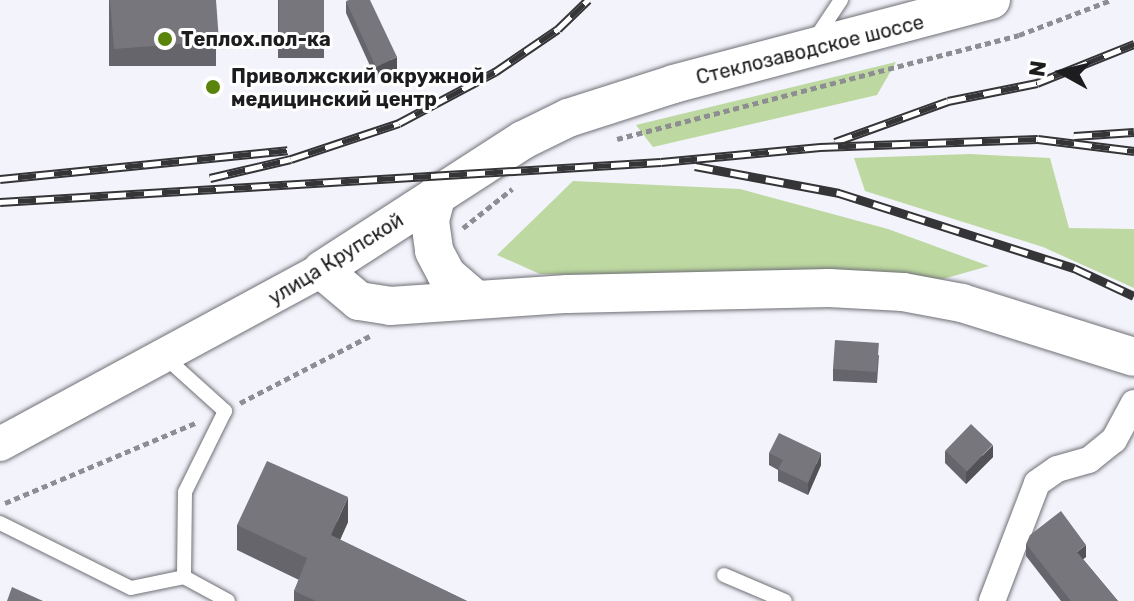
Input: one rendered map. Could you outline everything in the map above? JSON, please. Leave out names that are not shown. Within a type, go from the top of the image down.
[{"type":"main road","name":"Стеклозаводское шоссе","points":[[674,84],[991,0]]},
{"type":"main road","name":"улица Крупской","points":[[322,270],[523,140],[568,118],[674,84]]},
{"type":"main road","points":[[437,194],[430,221],[434,251],[446,274],[475,299]]},
{"type":"main road","points":[[322,270],[341,291],[359,301],[390,306],[475,299],[829,288],[903,292],[962,303],[1134,357]]},
{"type":"street","name":"улица Крупской","points":[[0,444],[322,270]]},
{"type":"street","points":[[992,601],[1037,483],[1057,469],[1089,460],[1114,440],[1134,403]]},
{"type":"lane","points":[[807,49],[841,0]]},
{"type":"lane","points":[[165,357],[225,411],[185,492],[184,577]]},
{"type":"lane","points":[[0,523],[131,588],[184,577],[228,601]]},
{"type":"lane","points":[[724,575],[785,601]]},
{"type":"path","points":[[602,143],[1019,35],[1111,0]]},
{"type":"path","points":[[434,251],[516,185]]},
{"type":"path","points":[[0,505],[225,411],[382,330],[390,306]]},
{"type":"green space","points":[[896,62],[877,95],[653,147],[636,125]]},
{"type":"green space","points":[[970,154],[1050,158],[1069,228],[1134,229],[1134,288],[1043,247],[865,191],[854,158]]},
{"type":"green space","points":[[573,181],[740,189],[888,229],[989,266],[925,284],[540,274],[497,255]]},
{"type":"building","name":"Теплох.пол-ка","points":[[110,0],[216,0],[219,41],[114,49]]},
{"type":"building","points":[[279,0],[324,0],[324,46],[279,46]]},
{"type":"building","points":[[370,0],[397,57],[376,67],[346,1]]},
{"type":"building","points":[[835,340],[879,343],[877,372],[833,369]]},
{"type":"building","points":[[971,424],[993,445],[967,471],[945,451]]},
{"type":"building","points":[[779,433],[821,453],[808,483],[778,469],[783,460],[769,453]]},
{"type":"building","points":[[267,461],[348,497],[331,535],[467,601],[316,601],[294,591],[307,558],[237,525]]},
{"type":"building","points":[[1061,511],[1086,545],[1077,552],[1118,601],[1071,601],[1026,544],[1030,535]]},
{"type":"building","points":[[12,587],[43,601],[7,601]]},
{"type":"railway","points":[[210,178],[291,159],[399,123],[495,72],[558,29],[588,0]]},
{"type":"railway","points":[[835,142],[948,101],[1037,83],[1134,44]]},
{"type":"railway","points":[[1074,136],[1134,132]]},
{"type":"railway","points":[[0,202],[661,162],[820,147],[1038,139],[1134,151]]},
{"type":"railway","points":[[0,179],[288,150]]},
{"type":"railway","points":[[695,166],[839,193],[1074,268],[1134,296]]},
{"type":"place","name":"Теплох.пол-ка","points":[[165,39]]},
{"type":"place","name":"Приволжский окружной медицинский центр","points":[[213,87]]}]
